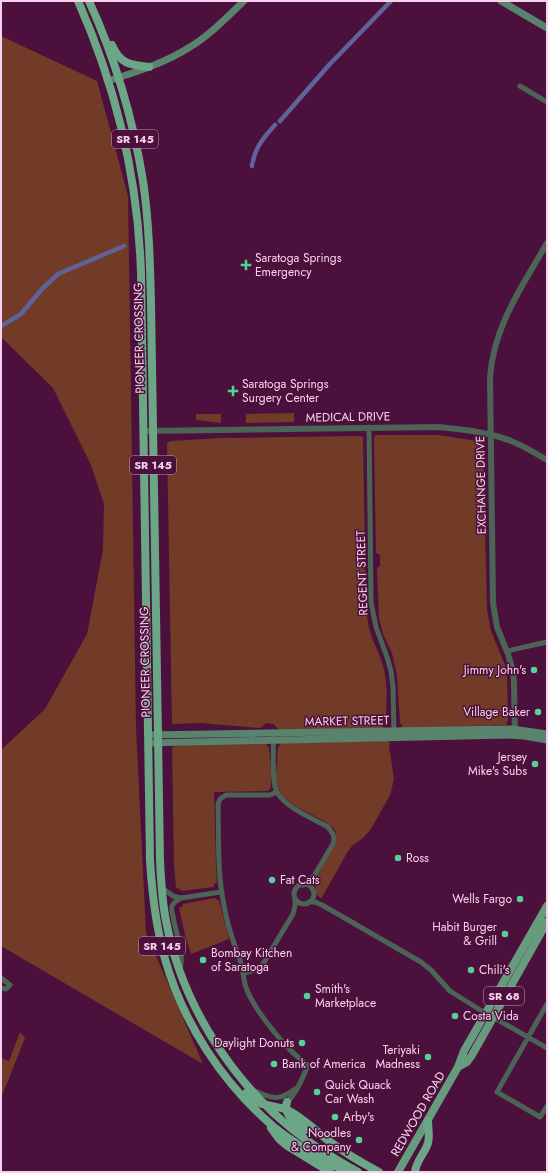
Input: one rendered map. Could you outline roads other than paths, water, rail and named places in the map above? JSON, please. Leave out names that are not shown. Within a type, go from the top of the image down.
[{"type":"highway","name":"SR 145","points":[[78,1],[108,81]]},
{"type":"highway","name":"SR 145","points":[[89,1],[118,78]]},
{"type":"highway","points":[[97,20],[104,27],[115,52],[121,60],[133,65],[149,67]]},
{"type":"highway","name":"PIONEER CROSSING","points":[[118,78],[129,116],[143,181],[151,280],[160,843],[162,888],[168,932],[190,996],[209,1033],[227,1060],[250,1088],[271,1106],[286,1124],[307,1141],[358,1172]]},
{"type":"highway","name":"PIONEER CROSSING","points":[[108,81],[126,147],[137,216],[140,254],[150,860],[154,906],[162,946],[169,972],[192,1024],[223,1072],[241,1094],[265,1119],[295,1142],[346,1172]]},
{"type":"highway","points":[[192,1024],[239,1084],[256,1102],[271,1106],[287,1106],[298,1117],[342,1151],[379,1172]]},
{"type":"highway","points":[[287,1106],[288,1114],[291,1118],[326,1145],[343,1164]]},
{"type":"highway","points":[[265,1119],[273,1131],[286,1145],[330,1172]]},
{"type":"highway","points":[[415,1172],[417,1163],[427,1143],[429,1135],[428,1120]]},
{"type":"main road","points":[[108,81],[171,58],[192,46],[244,1]]},
{"type":"main road","points":[[501,1],[547,28]]},
{"type":"main road","name":"MARKET STREET","points":[[515,733],[547,740]]},
{"type":"main road","name":"MARKET STREET","points":[[148,739],[515,733],[547,734]]},
{"type":"main road","name":"REDWOOD ROAD","points":[[398,1172],[458,1067],[470,1059],[489,1015],[547,906]]},
{"type":"main road","name":"REDWOOD ROAD","points":[[489,1015],[547,922]]},
{"type":"street","points":[[520,86],[547,102]]},
{"type":"street","name":"EXCHANGE DRIVE","points":[[515,733],[514,677],[512,666],[498,627],[494,603],[490,376],[492,358],[501,327],[509,309],[547,243]]},
{"type":"street","name":"REGENT STREET","points":[[369,427],[371,602],[376,627],[391,671],[393,687],[394,735]]},
{"type":"street","name":"MEDICAL DRIVE","points":[[143,430],[434,427],[459,429],[511,440],[547,460]]},
{"type":"street","points":[[507,651],[547,642]]},
{"type":"street","points":[[273,737],[274,784],[277,792],[286,803],[328,828],[333,834],[334,839],[333,844],[314,876],[303,885],[298,886],[295,890],[295,906],[293,914]]},
{"type":"street","points":[[277,792],[270,795],[222,797],[218,804],[219,864],[228,926],[244,973],[247,990],[263,1017],[293,1052],[308,1065],[303,1078],[287,1106]]},
{"type":"street","points":[[244,973],[255,970],[263,964],[293,914],[312,899],[314,876]]},
{"type":"street","points":[[303,885],[309,886],[322,905]]},
{"type":"street","points":[[162,888],[173,896],[181,898],[222,892]]},
{"type":"street","points":[[180,970],[182,960],[174,926],[172,908],[174,903],[181,898]]},
{"type":"street","points":[[295,899],[300,903],[315,902],[322,905],[421,962],[450,991],[547,1048]]},
{"type":"street","points":[[1,978],[10,985],[6,988],[1,988]]},
{"type":"street","points":[[547,1004],[497,1092],[540,1117],[547,1106]]},
{"type":"street","points":[[250,1088],[274,1098],[283,1097],[296,1089]]},
{"type":"waterway","points":[[280,121],[329,65],[391,1]]},
{"type":"waterway","points":[[253,161],[264,137],[275,125]]},
{"type":"waterway","points":[[1,326],[21,314],[42,289],[58,274],[124,246]]},
{"type":"place","name":"Saratoga Springs Emergency","points":[[246,265]]},
{"type":"place","name":"Saratoga Springs Surgery Center","points":[[233,391]]},
{"type":"place","name":"Jimmy John's","points":[[534,670]]},
{"type":"place","name":"Village Baker","points":[[538,712]]},
{"type":"place","name":"Jersey Mike's Subs","points":[[535,764]]},
{"type":"place","name":"Ross","points":[[398,858]]},
{"type":"place","name":"Fat Cats","points":[[272,880]]},
{"type":"place","name":"Wells Fargo","points":[[520,899]]},
{"type":"place","name":"Habit Burger & Grill","points":[[505,934]]},
{"type":"place","name":"Bombay Kitchen of Saratoga","points":[[203,960]]},
{"type":"place","name":"Chili's","points":[[471,970]]},
{"type":"place","name":"Smith's Marketplace","points":[[307,996]]},
{"type":"place","name":"Costa Vida","points":[[455,1016]]},
{"type":"place","name":"Daylight Donuts","points":[[302,1043]]},
{"type":"place","name":"Teriyaki Madness","points":[[428,1057]]},
{"type":"place","name":"Bank of America","points":[[274,1064]]},
{"type":"place","name":"Quick Quack Car Wash","points":[[317,1092]]},
{"type":"place","name":"Arby's","points":[[335,1117]]},
{"type":"place","name":"Noodles & Company","points":[[359,1140]]}]
